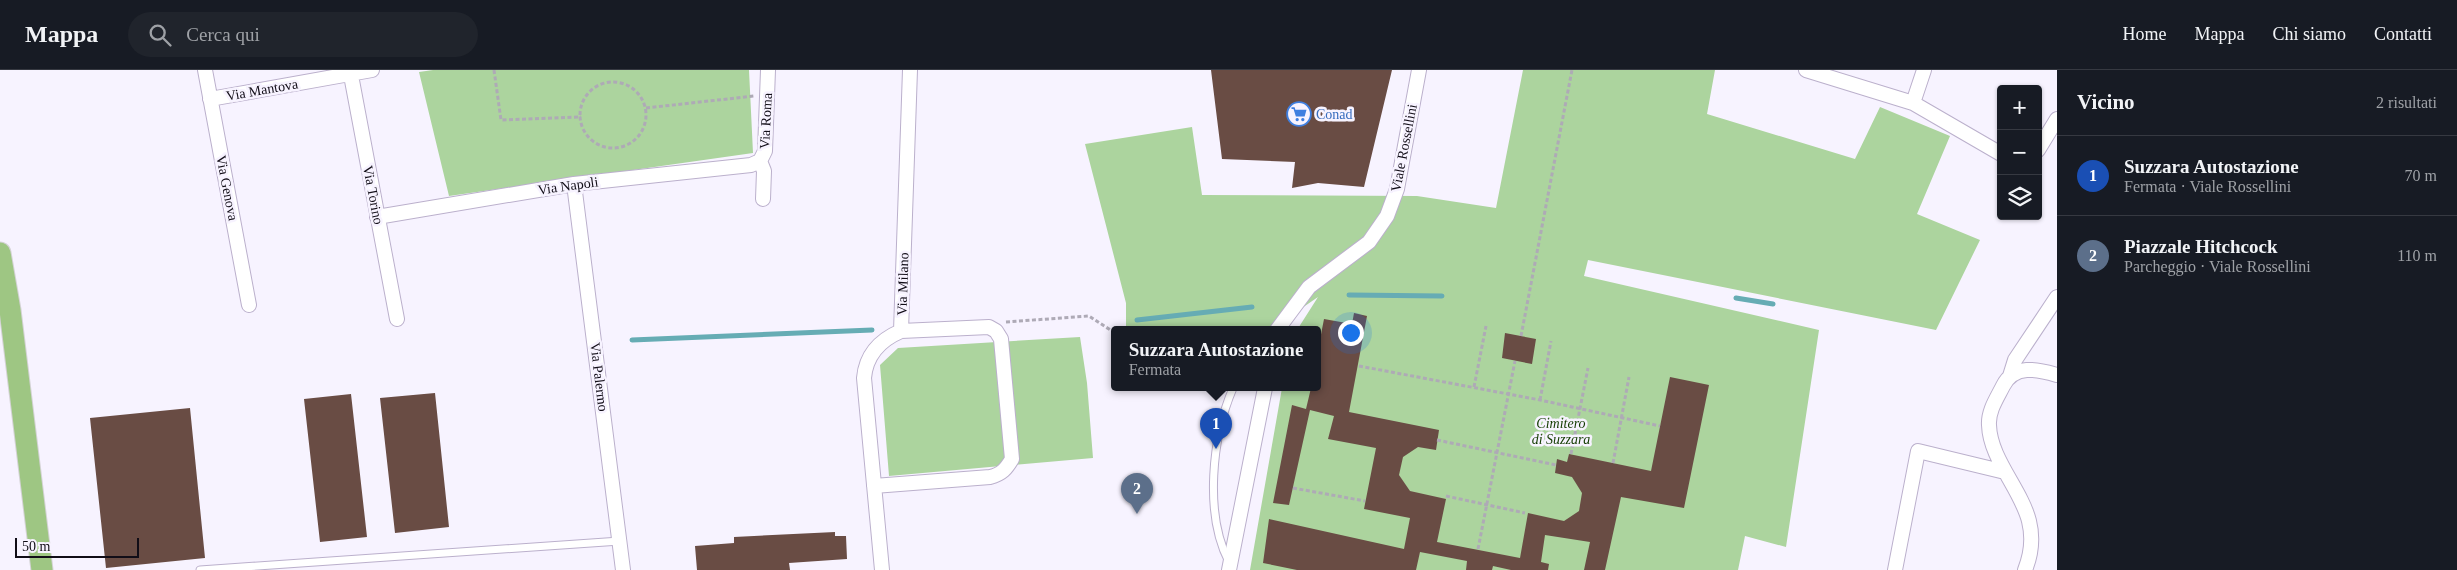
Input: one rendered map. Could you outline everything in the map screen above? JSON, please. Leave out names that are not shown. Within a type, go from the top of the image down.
[{"type":"main road","points":[[0,253],[16,358],[42,570]]},
{"type":"street","name":"Via Genova","points":[[205,70],[249,306]]},
{"type":"street","name":"Via Mantova","points":[[210,99],[350,72],[372,70]]},
{"type":"street","name":"Via Roma","points":[[763,199],[764,171],[760,161],[765,151],[768,70]]},
{"type":"street","name":"Via Milano","points":[[882,570],[864,378],[865,367],[879,344],[901,332],[910,70]]},
{"type":"street","name":"Viale Rossellini","points":[[1280,326],[1309,287],[1369,242],[1387,216],[1397,189],[1419,70]]},
{"type":"street","points":[[1806,70],[1913,103],[1997,152]]},
{"type":"street","points":[[1913,103],[1924,70]]},
{"type":"street","name":"Via Torino","points":[[350,72],[397,319]]},
{"type":"street","points":[[2042,143],[2057,119]]},
{"type":"street","name":"Via Napoli","points":[[377,217],[574,184],[751,165],[760,161]]},
{"type":"street","name":"Via Palermo","points":[[574,184],[623,570]]},
{"type":"street","points":[[2025,570],[2030,554],[2030,524],[2005,472],[1989,425],[1992,408],[2010,376],[2015,360],[2057,297]]},
{"type":"street","points":[[874,486],[990,477],[999,475],[1007,469],[1012,458],[1002,339],[998,333],[989,327],[901,332]]},
{"type":"street","points":[[2010,376],[2021,370],[2031,370],[2057,376]]},
{"type":"street","points":[[1230,567],[1264,391]]},
{"type":"street","points":[[1895,570],[1918,451],[2005,472]]},
{"type":"lane","points":[[1230,567],[1221,546],[1213,513],[1212,484],[1227,402],[1232,391]]},
{"type":"lane","points":[[200,570],[620,541]]},
{"type":"path","points":[[494,70],[501,120],[581,117]]},
{"type":"path","points":[[1521,336],[1572,70]]},
{"type":"path","points":[[615,82],[625,84],[635,90],[642,98],[646,108],[646,119],[643,129],[637,138],[618,147],[597,143],[583,127],[581,117],[582,106],[594,88],[615,82]]},
{"type":"path","points":[[646,108],[767,94]]},
{"type":"path","points":[[998,333],[1005,322],[1010,320],[1088,316],[1111,330]]},
{"type":"path","points":[[1474,387],[1486,326]]},
{"type":"path","points":[[1540,400],[1551,340]]},
{"type":"path","points":[[1478,549],[1485,504],[1515,361]]},
{"type":"path","points":[[1359,366],[1540,400],[1660,426]]},
{"type":"path","points":[[1571,454],[1588,368]]},
{"type":"path","points":[[1613,463],[1629,377]]},
{"type":"path","points":[[1437,440],[1556,464]]},
{"type":"path","points":[[1293,488],[1365,501]]},
{"type":"path","points":[[1446,496],[1525,513]]},
{"type":"green space","points":[[433,70],[749,70],[753,153],[449,196],[419,72]]},
{"type":"green space","name":"Cimitero di Suzzara","points":[[1523,70],[1715,70],[1707,114],[1855,159],[1880,107],[1950,136],[1917,214],[1980,240],[1936,330],[1588,260],[1584,276],[1819,330],[1786,547],[1745,536],[1738,570],[1250,570],[1281,391],[1321,391],[1321,326],[1300,326],[1318,297],[1276,326],[1126,326],[1126,303],[1085,144],[1192,127],[1202,195],[1417,196],[1496,208]]},
{"type":"green space","points":[[1080,337],[1087,383],[1093,458],[889,476],[880,365],[898,348]]},
{"type":"building","name":"Conad","points":[[1211,70],[1392,70],[1364,187],[1318,183],[1292,188],[1295,162],[1222,159]]},
{"type":"building","points":[[1354,313],[1367,316],[1349,412],[1439,430],[1436,450],[1418,447],[1403,457],[1399,475],[1410,491],[1446,499],[1437,542],[1520,558],[1528,513],[1564,521],[1579,511],[1582,493],[1572,477],[1555,473],[1557,459],[1567,462],[1569,454],[1651,471],[1670,377],[1709,385],[1684,508],[1621,497],[1605,570],[1584,570],[1590,542],[1545,535],[1541,562],[1549,564],[1548,570],[1511,570],[1493,566],[1492,570],[1466,570],[1467,561],[1420,552],[1416,570],[1297,570],[1263,563],[1269,519],[1404,549],[1410,518],[1364,509],[1376,448],[1328,439],[1334,416],[1310,410],[1289,505],[1273,503],[1292,405],[1306,409],[1310,391],[1321,391],[1321,334],[1324,319],[1352,324]]},
{"type":"building","points":[[1505,333],[1536,339],[1532,364],[1502,358]]},
{"type":"building","points":[[435,393],[449,527],[395,533],[380,398]]},
{"type":"building","points":[[351,394],[367,537],[320,542],[304,399]]},
{"type":"building","points":[[190,408],[205,558],[106,568],[90,418]]},
{"type":"building","points":[[835,532],[835,536],[846,536],[847,559],[789,563],[790,570],[697,570],[695,546],[734,543],[734,537]]},
{"type":"waterway","points":[[1349,295],[1442,296]]},
{"type":"waterway","points":[[1736,298],[1773,304]]},
{"type":"waterway","points":[[1137,320],[1252,307]]},
{"type":"waterway","points":[[632,340],[872,330]]},
{"type":"place","name":"Conad","points":[[1299,114]]},
{"type":"place","name":"Suzzara Autostazione","points":[[1216,449]]},
{"type":"place","name":"Piazzale Hitchcock","points":[[1137,514]]}]
